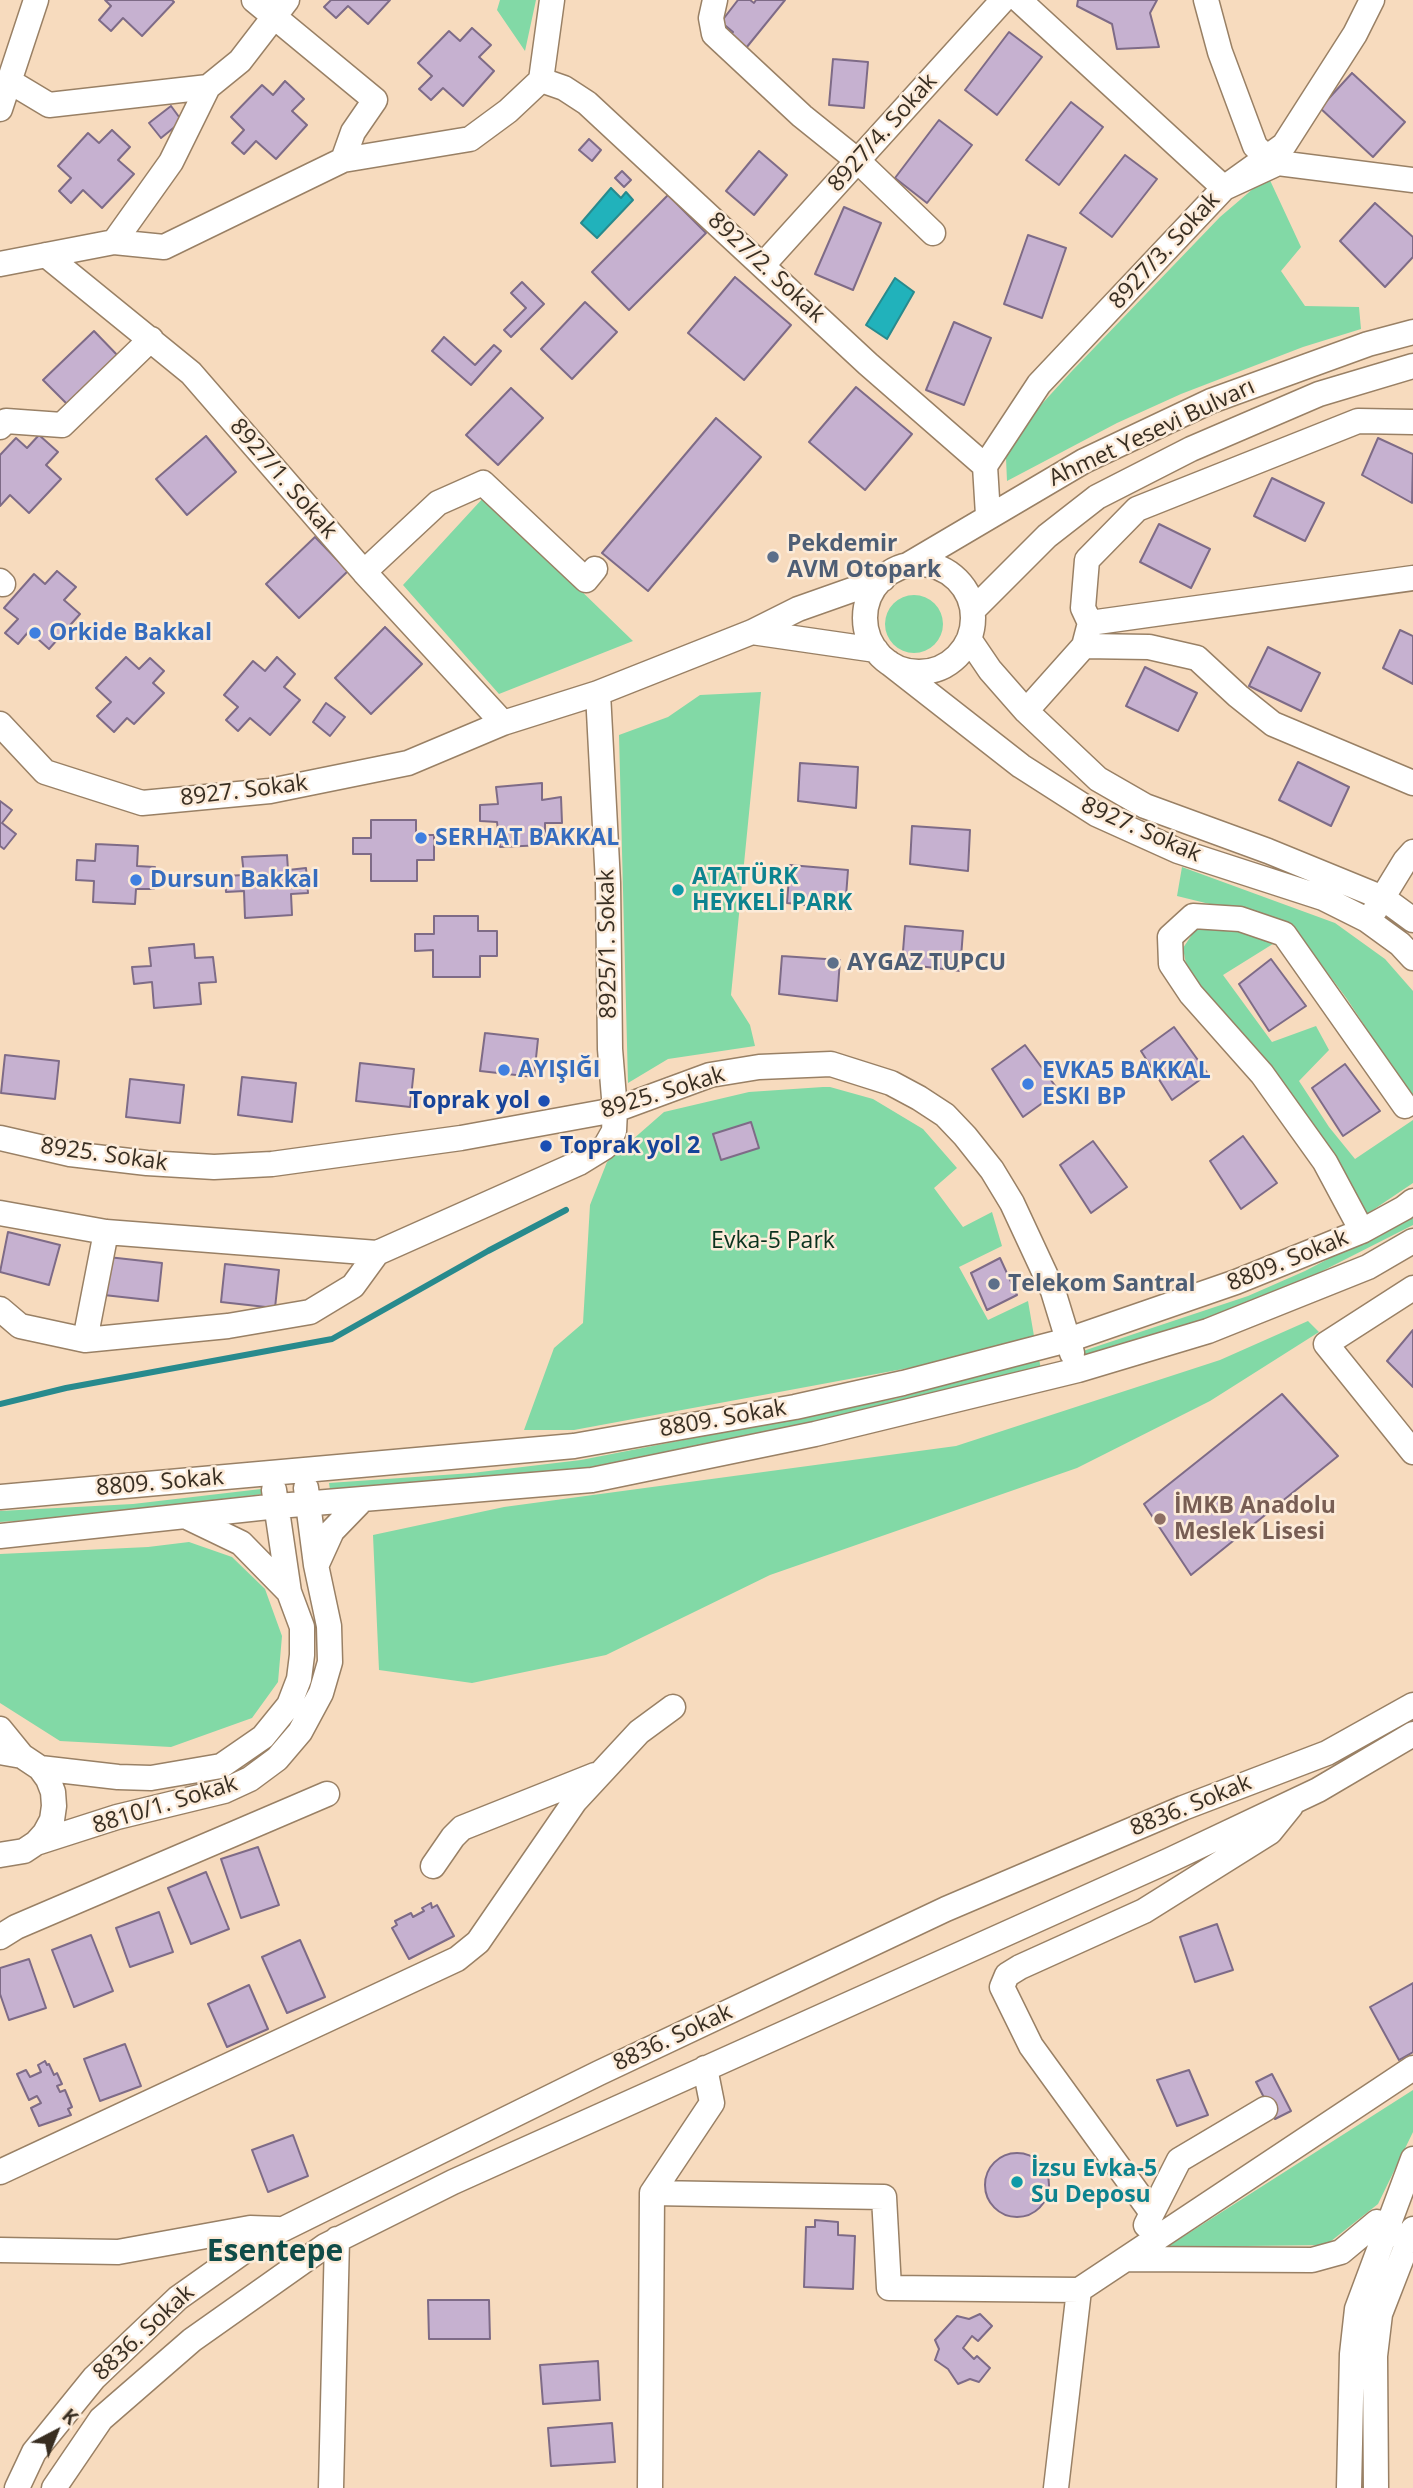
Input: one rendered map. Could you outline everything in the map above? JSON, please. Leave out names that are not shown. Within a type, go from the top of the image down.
[{"type":"street","points":[[0,109],[36,0]]},
{"type":"street","points":[[254,0],[281,8],[376,100],[353,132],[343,160]]},
{"type":"street","points":[[0,264],[114,242],[164,247],[343,160],[470,139],[508,111],[541,80],[552,0]]},
{"type":"street","points":[[715,0],[710,19],[713,34],[802,116],[858,161],[933,233]]},
{"type":"street","name":"8927/4. Sokak","points":[[763,265],[1003,0]]},
{"type":"street","points":[[1019,0],[1224,188],[1284,145],[1355,34],[1372,0]]},
{"type":"street","points":[[1206,0],[1220,52],[1255,146],[1266,157]]},
{"type":"street","points":[[114,242],[171,162],[208,87],[240,61],[281,8]]},
{"type":"street","name":"8927/2. Sokak","points":[[541,80],[564,88],[587,103],[868,364],[985,466]]},
{"type":"street","points":[[9,81],[49,105],[208,87]]},
{"type":"street","name":"8927/3. Sokak","points":[[985,466],[1038,384],[1224,188],[1278,163],[1413,180]]},
{"type":"street","name":"8927/1. Sokak","points":[[46,255],[191,373],[364,572],[503,723]]},
{"type":"street","name":"Ahmet Yesevi Bulvarı","points":[[906,566],[988,515],[1084,461],[1211,401],[1368,344],[1413,332]]},
{"type":"street","points":[[0,427],[5,421],[62,425],[151,340]]},
{"type":"street","name":"Ahmet Yesevi Bulvarı","points":[[973,610],[1047,536],[1097,497],[1191,449],[1319,394],[1413,366]]},
{"type":"street","points":[[1087,634],[1083,608],[1087,560],[1137,509],[1358,421],[1413,422]]},
{"type":"street","points":[[985,466],[988,515]]},
{"type":"street","points":[[364,572],[438,503],[483,483],[586,580],[596,569]]},
{"type":"street","points":[[752,632],[882,656],[904,670],[921,673],[939,669],[954,660],[966,646],[972,629],[973,610],[957,579],[942,569],[924,565],[906,566],[883,579],[868,600],[865,617],[868,634],[882,656]]},
{"type":"street","points":[[1026,711],[1087,634],[1413,578]]},
{"type":"street","name":"8927. Sokak","points":[[0,724],[45,772],[142,803],[270,791],[408,763],[503,723],[598,693],[752,632],[798,608],[883,579]]},
{"type":"street","points":[[1087,634],[1197,658],[1273,724],[1413,783]]},
{"type":"street","name":"8927. Sokak","points":[[969,639],[990,670],[1026,711],[1098,779],[1145,806],[1268,851],[1383,898],[1413,920]]},
{"type":"street","name":"8927. Sokak","points":[[882,656],[1021,766],[1096,814],[1178,851],[1323,898],[1367,920],[1400,944],[1413,958]]},
{"type":"street","name":"8925/1. Sokak","points":[[377,1253],[579,1163],[605,1147],[614,1131],[608,883],[598,693]]},
{"type":"street","points":[[1367,920],[1413,852]]},
{"type":"street","points":[[1362,1231],[1325,1162],[1262,1074],[1171,964],[1170,937],[1194,916],[1240,919],[1284,934],[1405,1106]]},
{"type":"street","name":"8925. Sokak","points":[[0,1138],[70,1154],[147,1163],[214,1167],[272,1164],[461,1138],[615,1110],[710,1075],[759,1067],[831,1064],[891,1083],[945,1115],[992,1170],[1012,1203],[1054,1291],[1078,1370]]},
{"type":"street","name":"8809. Sokak","points":[[0,1497],[574,1446],[795,1407],[903,1383],[1068,1340],[1236,1282],[1362,1231],[1413,1201]]},
{"type":"street","points":[[0,1213],[106,1232],[377,1253]]},
{"type":"street","points":[[85,1340],[106,1232]]},
{"type":"street","name":"8809. Sokak","points":[[0,1536],[309,1503],[592,1480],[815,1434],[1078,1370],[1208,1331],[1368,1267],[1413,1241]]},
{"type":"street","points":[[0,1309],[20,1326],[85,1340],[228,1326],[310,1312],[353,1286],[377,1253]]},
{"type":"street","points":[[1413,1288],[1326,1344],[1413,1452]]},
{"type":"street","name":"8810/1. Sokak","points":[[20,1850],[117,1817],[224,1791],[250,1779],[277,1759],[305,1722],[321,1693],[330,1662],[329,1626],[316,1564],[303,1471]]},
{"type":"street","name":"8810/1. Sokak","points":[[21,1758],[118,1777],[151,1778],[221,1766],[264,1737],[289,1705],[299,1679],[302,1627],[289,1592],[271,1473]]},
{"type":"street","points":[[316,1564],[332,1531],[363,1499]]},
{"type":"street","points":[[186,1517],[241,1543],[289,1592]]},
{"type":"street","name":"8836. Sokak","points":[[16,2488],[34,2452],[94,2378],[178,2298],[257,2242],[612,2067],[946,1909],[1183,1808],[1327,1753],[1413,1705]]},
{"type":"street","points":[[0,2172],[457,1959],[478,1942],[575,1801],[639,1732],[673,1707]]},
{"type":"street","points":[[0,1729],[21,1758],[48,1779],[54,1806],[48,1826],[0,1871]]},
{"type":"street","points":[[54,2488],[101,2419],[192,2340],[337,2239],[453,2182],[1170,1860],[1318,1790],[1413,1734]]},
{"type":"street","points":[[433,1866],[461,1828],[602,1772]]},
{"type":"street","points":[[0,1937],[16,1927],[327,1794]]},
{"type":"street","points":[[1152,2213],[1031,2046],[1002,1987],[1007,1975],[1020,1967],[1144,1911],[1270,1832],[1294,1801]]},
{"type":"street","name":"8836. Sokak","points":[[652,2193],[712,2103],[705,2068]]},
{"type":"street","points":[[650,2488],[652,2193],[884,2197],[889,2288],[1079,2290],[1413,2068]]},
{"type":"street","points":[[1127,2259],[1179,2160],[1265,2109]]},
{"type":"street","points":[[1376,2488],[1376,2356],[1380,2314],[1405,2272],[1402,2233],[1413,2159]]},
{"type":"street","points":[[1127,2259],[1312,2260],[1341,2252],[1377,2222],[1402,2233]]},
{"type":"street","points":[[0,2250],[118,2252],[250,2228],[282,2230]]},
{"type":"street","points":[[1349,2488],[1352,2354],[1357,2309],[1402,2233]]},
{"type":"street","points":[[331,2488],[337,2239]]},
{"type":"street","points":[[1056,2488],[1079,2290]]},
{"type":"green space","points":[[500,0],[536,0],[525,51],[497,10]]},
{"type":"green space","points":[[1268,176],[1301,247],[1281,271],[1305,306],[1359,307],[1361,329],[1303,347],[1181,394],[1117,423],[1007,481],[1006,458],[1020,428],[1220,217]]},
{"type":"green space","points":[[484,497],[633,641],[499,694],[403,585]]},
{"type":"green space","points":[[908,595],[920,595],[935,603],[943,618],[943,630],[935,645],[920,653],[908,653],[893,645],[885,630],[885,618],[893,603]]},
{"type":"green space","points":[[761,692],[731,995],[750,1025],[755,1046],[668,1059],[628,1083],[619,735],[668,717],[700,695]]},
{"type":"green space","points":[[1182,867],[1335,923],[1385,959],[1413,991],[1413,1099],[1347,999],[1291,924],[1177,896]]},
{"type":"green space","points":[[1229,926],[1276,942],[1223,975],[1272,1042],[1316,1026],[1329,1050],[1299,1081],[1329,1127],[1355,1159],[1413,1120],[1413,1183],[1367,1214],[1273,1077],[1186,964],[1183,948],[1195,930]]},
{"type":"green space","name":"Evka-5 Park","points":[[830,1087],[873,1099],[923,1129],[957,1168],[934,1188],[963,1227],[992,1212],[1002,1246],[959,1267],[988,1320],[1028,1301],[1034,1336],[914,1367],[574,1430],[524,1430],[554,1348],[583,1323],[590,1205],[607,1162],[664,1112],[749,1092]]},
{"type":"green space","points":[[1413,1215],[1413,1225],[1273,1296],[1085,1357],[1082,1355],[1083,1351],[1248,1296],[1305,1271]]},
{"type":"green space","points":[[1308,1321],[1319,1332],[1210,1401],[1077,1468],[770,1575],[606,1655],[472,1683],[379,1670],[373,1535],[504,1507],[956,1446],[1220,1360]]},
{"type":"green space","points":[[1039,1359],[1041,1369],[790,1430],[698,1445],[576,1470],[330,1490],[329,1483],[472,1473],[581,1460],[898,1398]]},
{"type":"green space","points":[[261,1489],[263,1494],[75,1517],[0,1522],[0,1511],[133,1504]]},
{"type":"green space","points":[[189,1542],[232,1557],[265,1589],[282,1636],[278,1682],[252,1718],[171,1747],[60,1741],[0,1703],[0,1554],[148,1547]]},
{"type":"green space","points":[[1413,2090],[1413,2132],[1378,2204],[1326,2245],[1167,2247]]},
{"type":"water","points":[[611,188],[621,198],[626,192],[633,200],[597,238],[581,223]]},
{"type":"water","points":[[895,278],[914,292],[887,339],[866,325]]},
{"type":"building","points":[[105,0],[174,2],[142,36],[123,18],[111,31],[99,20],[111,6]]},
{"type":"building","points":[[331,0],[390,0],[368,24],[348,6],[336,18],[324,7]]},
{"type":"building","points":[[738,0],[750,0],[754,3],[756,0],[785,0],[742,53],[726,40],[733,32],[721,22]]},
{"type":"building","points":[[1078,0],[1157,0],[1150,13],[1159,47],[1117,49],[1112,24],[1077,6]]},
{"type":"building","points":[[472,28],[491,45],[479,57],[494,71],[463,106],[443,88],[431,100],[419,89],[432,76],[418,63],[449,31],[460,41]]},
{"type":"building","points":[[1009,32],[1042,57],[997,115],[965,90]]},
{"type":"building","points":[[833,59],[868,62],[864,108],[829,105]]},
{"type":"building","points":[[1352,73],[1405,122],[1373,157],[1320,108]]},
{"type":"building","points":[[285,81],[304,99],[292,111],[307,125],[276,159],[256,141],[244,154],[232,143],[244,130],[231,117],[262,85],[273,95]]},
{"type":"building","points":[[1071,102],[1103,127],[1059,185],[1026,160]]},
{"type":"building","points":[[171,106],[182,121],[161,138],[149,123]]},
{"type":"building","points":[[939,120],[972,145],[927,203],[895,178]]},
{"type":"building","points":[[112,130],[130,147],[118,160],[134,174],[102,208],[83,190],[71,203],[59,191],[71,178],[58,166],[88,133],[99,143]]},
{"type":"building","points":[[589,139],[601,150],[592,161],[579,150]]},
{"type":"building","points":[[759,151],[787,175],[754,215],[726,191]]},
{"type":"building","points":[[1125,155],[1157,179],[1112,237],[1080,213]]},
{"type":"building","points":[[622,171],[631,180],[624,187],[615,178]]},
{"type":"building","points":[[668,195],[706,233],[629,310],[592,272]]},
{"type":"building","points":[[1375,203],[1413,237],[1413,257],[1385,287],[1340,241]]},
{"type":"building","points":[[844,207],[881,223],[853,290],[815,274]]},
{"type":"building","points":[[1028,235],[1066,248],[1042,318],[1004,304]]},
{"type":"building","points":[[735,277],[791,325],[744,380],[688,333]]},
{"type":"building","points":[[522,282],[544,304],[511,337],[504,330],[526,308],[511,293]]},
{"type":"building","points":[[585,302],[617,332],[572,379],[541,349]]},
{"type":"building","points":[[954,322],[991,338],[964,405],[926,390]]},
{"type":"building","points":[[94,331],[121,359],[70,407],[43,380]]},
{"type":"building","points":[[444,337],[475,365],[494,345],[501,351],[471,385],[432,351]]},
{"type":"building","points":[[856,387],[912,434],[865,490],[809,442]]},
{"type":"building","points":[[511,388],[543,418],[498,465],[466,435]]},
{"type":"building","points":[[716,418],[761,457],[648,591],[602,553]]},
{"type":"building","points":[[39,435],[58,452],[46,465],[61,479],[29,513],[10,495],[0,506],[0,455],[16,438],[27,448]]},
{"type":"building","points":[[206,436],[236,472],[187,515],[156,479]]},
{"type":"building","points":[[1378,438],[1413,454],[1412,503],[1362,475]]},
{"type":"building","points":[[1272,478],[1324,503],[1305,541],[1254,516]]},
{"type":"building","points":[[1159,524],[1210,549],[1191,588],[1140,562]]},
{"type":"building","points":[[315,537],[348,571],[299,618],[266,584]]},
{"type":"building","points":[[57,571],[76,587],[64,600],[80,614],[49,649],[29,631],[18,644],[5,633],[18,619],[4,608],[34,574],[45,584]]},
{"type":"building","points":[[385,627],[422,664],[371,714],[335,678]]},
{"type":"building","points":[[1400,630],[1413,636],[1413,684],[1383,668]]},
{"type":"building","points":[[1268,647],[1320,673],[1301,711],[1249,686]]},
{"type":"building","points":[[126,657],[139,669],[150,658],[164,671],[153,683],[164,693],[134,724],[127,718],[114,732],[97,716],[111,702],[96,688]]},
{"type":"building","points":[[277,657],[295,674],[284,687],[300,700],[270,735],[250,718],[238,731],[226,720],[238,707],[224,695],[253,661],[265,671]]},
{"type":"building","points":[[1145,667],[1197,693],[1178,731],[1126,706]]},
{"type":"building","points":[[326,703],[345,717],[330,736],[313,722]]},
{"type":"building","points":[[1298,762],[1349,787],[1331,826],[1279,800]]},
{"type":"building","points":[[800,763],[858,767],[856,808],[798,801]]},
{"type":"building","points":[[542,783],[542,800],[561,797],[562,823],[545,823],[545,845],[500,847],[497,822],[480,821],[480,805],[498,804],[496,787]]},
{"type":"building","points":[[0,801],[12,810],[2,823],[16,834],[4,849],[0,846]]},
{"type":"building","points":[[371,820],[416,820],[416,835],[434,835],[434,860],[417,860],[417,881],[371,881],[371,854],[353,854],[353,838],[371,838]]},
{"type":"building","points":[[912,826],[970,830],[968,871],[910,864]]},
{"type":"building","points":[[96,844],[138,846],[137,866],[155,867],[154,889],[136,889],[135,904],[93,902],[94,881],[76,880],[77,860],[95,861]]},
{"type":"building","points":[[287,855],[288,870],[306,868],[308,893],[291,894],[292,915],[245,918],[244,891],[226,892],[225,876],[244,875],[242,857]]},
{"type":"building","points":[[790,865],[848,870],[845,910],[787,903]]},
{"type":"building","points":[[434,916],[478,916],[478,931],[497,931],[497,956],[480,956],[480,977],[433,977],[433,950],[415,951],[415,934],[434,934]]},
{"type":"building","points":[[905,926],[963,931],[960,971],[902,964]]},
{"type":"building","points":[[194,944],[195,958],[213,957],[216,982],[199,983],[201,1004],[154,1008],[152,982],[134,984],[132,967],[151,966],[149,948]]},
{"type":"building","points":[[782,956],[840,960],[837,1001],[779,994]]},
{"type":"building","points":[[1271,959],[1306,1006],[1269,1031],[1239,984]]},
{"type":"building","points":[[1174,1027],[1208,1074],[1172,1100],[1141,1051]]},
{"type":"building","points":[[485,1033],[538,1039],[534,1077],[480,1071]]},
{"type":"building","points":[[1025,1045],[1059,1091],[1023,1117],[992,1069]]},
{"type":"building","points":[[5,1055],[59,1061],[55,1099],[1,1093]]},
{"type":"building","points":[[360,1063],[414,1069],[410,1107],[356,1101]]},
{"type":"building","points":[[1345,1064],[1380,1111],[1343,1136],[1312,1088]]},
{"type":"building","points":[[242,1077],[296,1083],[292,1122],[238,1115]]},
{"type":"building","points":[[130,1079],[184,1085],[180,1123],[126,1117]]},
{"type":"building","points":[[751,1122],[759,1148],[721,1160],[713,1134]]},
{"type":"building","points":[[1243,1136],[1277,1183],[1241,1209],[1210,1161]]},
{"type":"building","points":[[1093,1141],[1127,1187],[1091,1213],[1060,1165]]},
{"type":"building","points":[[8,1232],[60,1245],[49,1285],[0,1272]]},
{"type":"building","points":[[108,1257],[162,1263],[158,1301],[104,1295]]},
{"type":"building","name":"Telekom Santral","points":[[1000,1258],[1017,1295],[987,1310],[971,1273]]},
{"type":"building","points":[[225,1264],[279,1270],[275,1308],[221,1302]]},
{"type":"building","points":[[1413,1330],[1413,1387],[1387,1361]]},
{"type":"building","points":[[1282,1394],[1338,1456],[1191,1575],[1144,1504]]},
{"type":"building","points":[[258,1847],[279,1905],[241,1918],[221,1859]]},
{"type":"building","points":[[206,1872],[229,1929],[191,1944],[168,1888]]},
{"type":"building","points":[[431,1903],[432,1908],[437,1905],[454,1936],[409,1959],[392,1928],[397,1925],[395,1921],[411,1913],[413,1917]]},
{"type":"building","points":[[159,1912],[173,1952],[130,1967],[116,1928]]},
{"type":"building","points":[[1217,1924],[1233,1970],[1195,1982],[1180,1937]]},
{"type":"building","points":[[91,1935],[113,1991],[74,2007],[52,1950]]},
{"type":"building","points":[[300,1940],[325,1997],[287,2013],[262,1957]]},
{"type":"building","points":[[29,1959],[46,2008],[9,2020],[0,1994],[0,1968]]},
{"type":"building","points":[[1413,1983],[1413,2052],[1399,2060],[1370,2007]]},
{"type":"building","points":[[249,1985],[268,2029],[227,2047],[208,2004]]},
{"type":"building","points":[[125,2044],[141,2086],[100,2101],[84,2059]]},
{"type":"building","points":[[45,2061],[54,2075],[57,2073],[62,2084],[57,2086],[60,2092],[65,2090],[72,2107],[68,2109],[71,2115],[39,2126],[31,2108],[41,2103],[37,2096],[29,2100],[17,2074],[26,2070],[30,2077],[41,2072],[38,2065]]},
{"type":"building","points":[[1189,2070],[1208,2115],[1177,2126],[1157,2080]]},
{"type":"building","points":[[1272,2074],[1291,2111],[1275,2119],[1256,2082]]},
{"type":"building","points":[[293,2135],[308,2176],[268,2192],[252,2150]]},
{"type":"building","name":"İzsu Evka-5 Su Deposu","points":[[1017,2153],[1040,2162],[1049,2185],[1040,2208],[1017,2217],[994,2208],[985,2185],[994,2162]]},
{"type":"building","points":[[815,2220],[838,2222],[838,2235],[855,2236],[853,2289],[804,2287],[806,2227],[815,2227]]},
{"type":"building","points":[[428,2300],[489,2300],[490,2339],[429,2339]]},
{"type":"building","points":[[980,2314],[992,2326],[978,2341],[972,2336],[963,2348],[974,2359],[977,2356],[990,2368],[979,2382],[970,2379],[958,2384],[948,2369],[935,2360],[939,2349],[935,2340],[957,2316],[969,2319]]},
{"type":"building","points":[[598,2361],[600,2400],[543,2404],[540,2365]]},
{"type":"building","points":[[612,2423],[615,2462],[551,2466],[548,2428]]},
{"type":"waterway","points":[[0,1404],[66,1388],[332,1339],[566,1210]]},
{"type":"place","name":"Pekdemir AVM Otopark","points":[[773,557]]},
{"type":"place","name":"Orkide Bakkal","points":[[35,633]]},
{"type":"place","name":"SERHAT BAKKAL","points":[[421,838]]},
{"type":"place","name":"Dursun Bakkal","points":[[136,880]]},
{"type":"place","name":"ATATÜRK HEYKELİ PARK","points":[[678,890]]},
{"type":"place","name":"AYGAZ TUPCU","points":[[833,963]]},
{"type":"place","name":"AYIŞIĞI","points":[[504,1070]]},
{"type":"place","name":"EVKA5 BAKKAL ESKI BP","points":[[1028,1084]]},
{"type":"place","name":"Toprak yol","points":[[544,1101]]},
{"type":"place","name":"Toprak yol 2","points":[[546,1146]]},
{"type":"place","name":"Telekom Santral","points":[[994,1284]]},
{"type":"place","name":"İMKB Anadolu Meslek Lisesi","points":[[1160,1519]]},
{"type":"place","name":"İzsu Evka-5 Su Deposu","points":[[1017,2182]]},
{"type":"district","name":"Esentepe","points":[[275,2252]]}]
